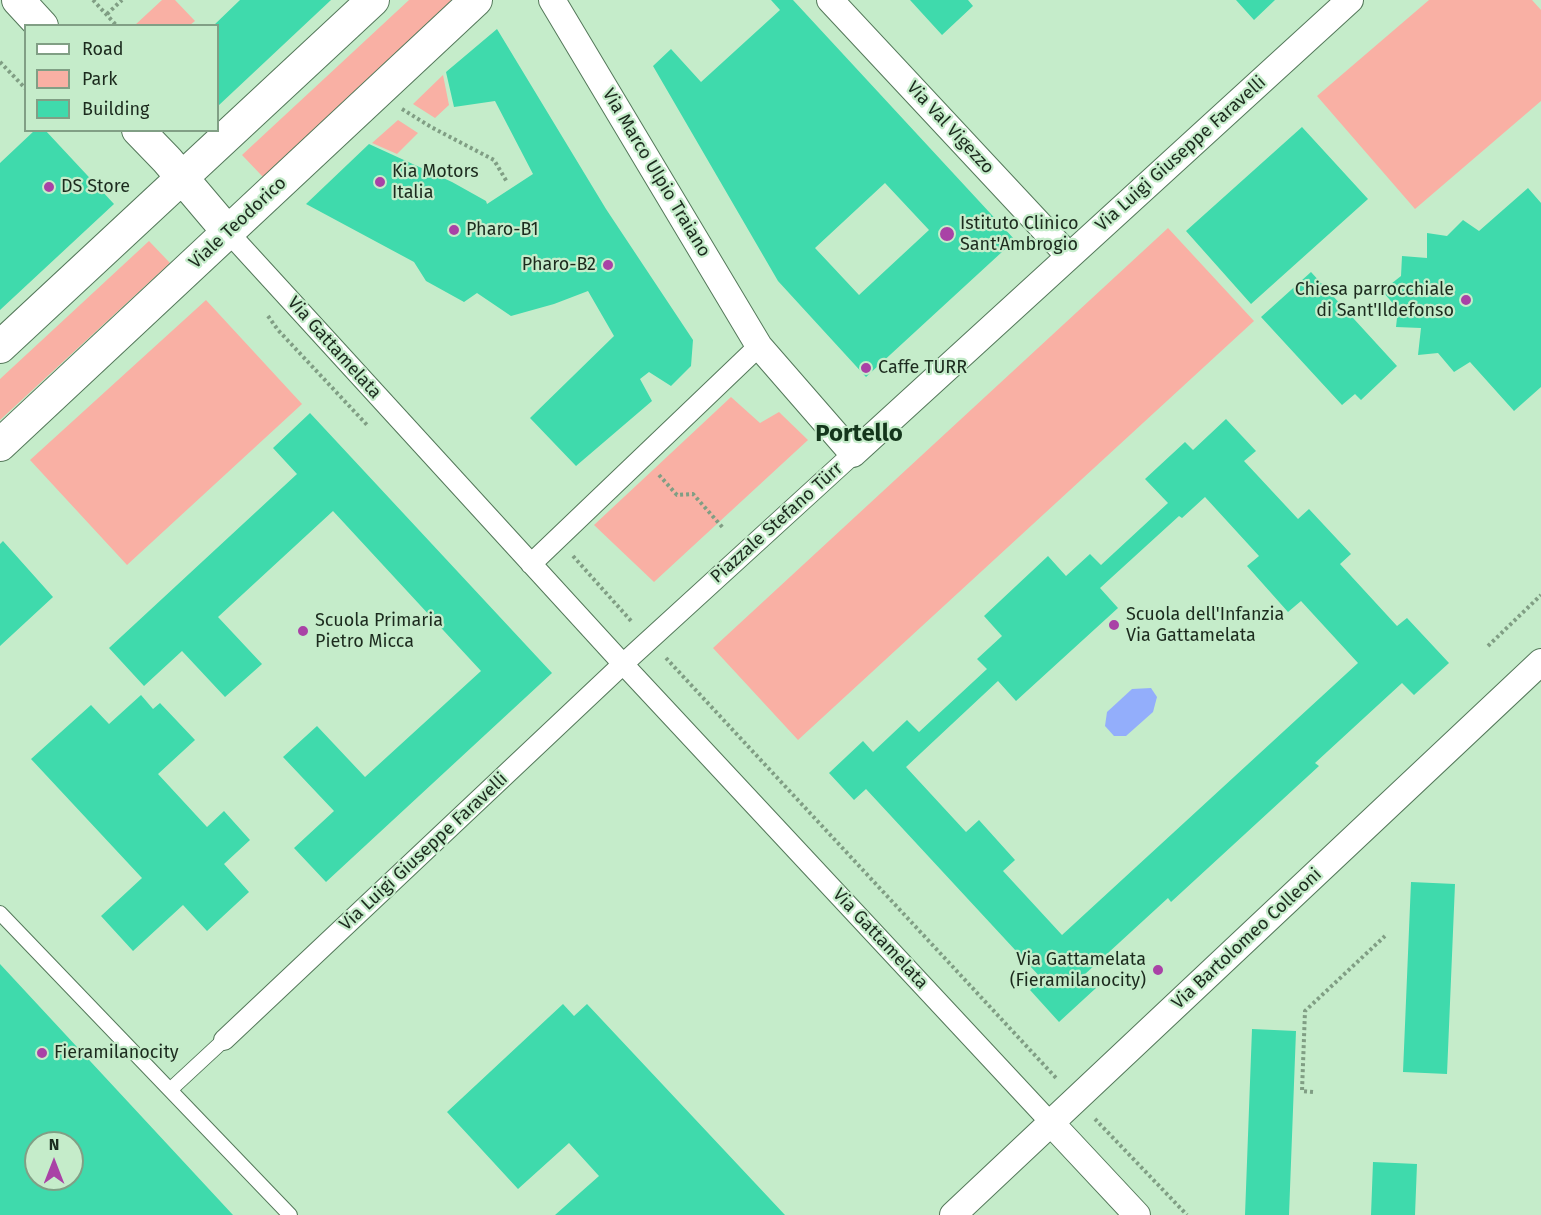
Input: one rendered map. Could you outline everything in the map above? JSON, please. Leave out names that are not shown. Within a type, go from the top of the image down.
[{"type":"street","points":[[18,0],[40,24]]},
{"type":"street","points":[[0,347],[373,0]]},
{"type":"street","name":"Viale Teodorico","points":[[0,446],[476,0]]},
{"type":"street","name":"Via Marco Ulpio Traiano","points":[[552,0],[759,346]]},
{"type":"street","name":"Via Val Vigezzo","points":[[830,0],[1069,256]]},
{"type":"street","name":"Via Luigi Giuseppe Faravelli","points":[[853,454],[1350,0]]},
{"type":"street","name":"Via Gattamelata","points":[[140,132],[531,564]]},
{"type":"street","points":[[623,664],[531,564],[759,346]]},
{"type":"street","name":"Piazzale Stefano Türr","points":[[623,664],[853,454],[759,346]]},
{"type":"street","name":"Via Bartolomeo Colleoni","points":[[953,1215],[1541,662]]},
{"type":"street","name":"Via Gattamelata","points":[[623,664],[1137,1215]]},
{"type":"street","name":"Via Luigi Giuseppe Faravelli","points":[[224,1040],[623,664]]},
{"type":"lane","points":[[0,913],[290,1215]]},
{"type":"lane","points":[[170,1090],[224,1040]]},
{"type":"path","points":[[93,0],[115,24]]},
{"type":"path","points":[[107,14],[122,0]]},
{"type":"path","points":[[0,62],[24,88]]},
{"type":"path","points":[[397,105],[431,128],[494,160],[507,182]]},
{"type":"path","points":[[642,457],[677,495],[693,494],[724,530]]},
{"type":"path","name":"Via Gattamelata","points":[[557,539],[1076,1100],[1187,1215]]},
{"type":"path","points":[[1488,646],[1541,595]]},
{"type":"path","points":[[1313,1092],[1302,1091],[1305,1011],[1385,936]]},
{"type":"green space","points":[[162,0],[175,0],[195,21],[191,24],[136,24]]},
{"type":"green space","points":[[409,0],[453,0],[263,177],[242,155]]},
{"type":"green space","points":[[1429,0],[1532,0],[1541,10],[1541,101],[1415,209],[1317,96]]},
{"type":"green space","points":[[443,75],[449,105],[435,118],[413,104]]},
{"type":"green space","points":[[398,120],[418,133],[397,154],[372,143]]},
{"type":"green space","points":[[1168,228],[1254,321],[798,740],[713,648]]},
{"type":"green space","points":[[149,241],[170,263],[0,420],[0,379]]},
{"type":"green space","points":[[206,300],[302,404],[127,565],[30,460]]},
{"type":"green space","points":[[731,397],[760,423],[779,412],[808,440],[654,582],[594,525]]},
{"type":"water","points":[[1151,688],[1157,697],[1153,712],[1126,736],[1114,736],[1105,726],[1107,712],[1132,689]]},
{"type":"building","points":[[240,0],[331,0],[219,105],[219,24],[215,24]]},
{"type":"building","points":[[771,0],[793,0],[1015,240],[866,377],[778,281],[653,66],[671,49],[701,82],[780,10]],"holes":[[[885,183],[929,230],[859,295],[815,248]]]},
{"type":"building","points":[[910,0],[968,0],[973,6],[942,35]]},
{"type":"building","points":[[1236,0],[1275,0],[1254,20]]},
{"type":"building","points":[[497,29],[606,209],[693,340],[691,366],[671,386],[649,372],[640,379],[652,401],[576,466],[530,418],[614,336],[588,291],[554,304],[511,316],[477,293],[464,302],[426,281],[414,262],[306,204],[369,144],[452,182],[486,201],[487,204],[533,174],[495,101],[454,107],[446,72]]},
{"type":"building","points":[[1302,127],[1368,199],[1251,304],[1186,231]]},
{"type":"building","points":[[33,132],[47,132],[114,204],[0,310],[0,163]]},
{"type":"building","name":"Chiesa parrocchiale di Sant'Ildefonso","points":[[1528,188],[1541,203],[1541,387],[1514,411],[1470,362],[1454,372],[1438,353],[1418,355],[1421,328],[1396,327],[1398,309],[1382,291],[1401,276],[1402,256],[1427,258],[1427,233],[1447,236],[1463,220],[1479,231]]},
{"type":"building","points":[[1311,272],[1397,366],[1361,400],[1355,394],[1342,405],[1261,317]]},
{"type":"building","points":[[310,413],[552,673],[326,882],[294,848],[334,811],[283,757],[317,726],[365,777],[481,671],[333,511],[218,617],[262,664],[225,697],[182,651],[144,686],[109,648],[297,474],[273,448]]},
{"type":"building","points":[[1226,419],[1256,451],[1244,461],[1298,519],[1309,509],[1351,554],[1340,564],[1397,626],[1407,618],[1449,663],[1414,695],[1402,683],[1315,763],[1319,766],[1171,902],[1168,898],[1084,975],[1096,988],[1059,1022],[1030,990],[1042,979],[866,789],[854,800],[829,773],[863,741],[873,752],[907,720],[919,732],[987,669],[977,659],[1002,636],[984,616],[1048,556],[1066,576],[1090,554],[1101,565],[1168,503],[1145,479],[1185,442],[1193,450]],"holes":[[[1205,497],[1259,556],[1247,566],[1288,612],[1301,601],[1358,663],[1062,935],[1003,871],[1015,860],[979,820],[966,832],[906,767],[998,681],[1016,701],[1118,608],[1100,588],[1179,516],[1182,518]]]},
{"type":"building","points":[[3,541],[53,597],[0,646],[0,544]]},
{"type":"building","points":[[141,695],[153,709],[160,703],[195,740],[158,774],[207,827],[224,811],[250,840],[224,864],[249,892],[207,931],[183,905],[133,951],[101,916],[142,878],[31,759],[91,705],[109,724]]},
{"type":"building","points":[[1411,882],[1455,884],[1447,1074],[1403,1072]]},
{"type":"building","name":"Fieramilanocity","points":[[0,964],[233,1215],[0,1215]]},
{"type":"building","points":[[563,1004],[574,1016],[587,1004],[785,1215],[555,1215],[599,1176],[569,1143],[518,1189],[447,1112]]},
{"type":"building","points":[[1252,1029],[1296,1031],[1289,1215],[1245,1215]]},
{"type":"building","points":[[1373,1162],[1417,1164],[1415,1215],[1371,1215]]},
{"type":"place","name":"Kia Motors Italia","points":[[380,182]]},
{"type":"place","name":"DS Store","points":[[49,187]]},
{"type":"place","name":"Pharo-B1","points":[[454,230]]},
{"type":"place","name":"Istituto Clinico Sant'Ambrogio","points":[[947,234]]},
{"type":"place","name":"Pharo-B2","points":[[608,265]]},
{"type":"place","name":"Chiesa parrocchiale di Sant'Ildefonso","points":[[1466,300]]},
{"type":"place","name":"Caffe TURR","points":[[866,368]]},
{"type":"place","name":"Scuola dell'Infanzia Via Gattamelata","points":[[1114,625]]},
{"type":"place","name":"Scuola Primaria Pietro Micca","points":[[303,631]]},
{"type":"place","name":"Via Gattamelata (Fieramilanocity)","points":[[1158,970]]},
{"type":"place","name":"Fieramilanocity","points":[[42,1053]]},
{"type":"district","name":"Portello","points":[[859,434]]}]
